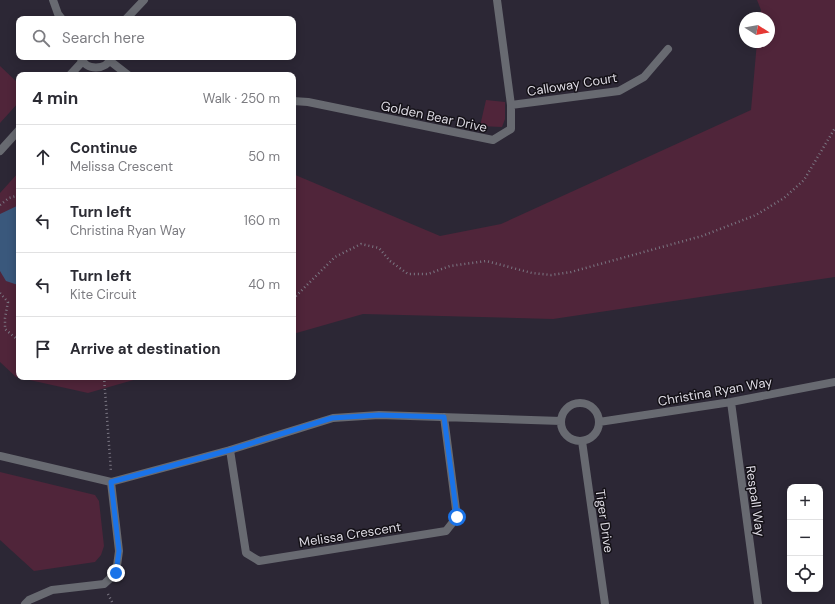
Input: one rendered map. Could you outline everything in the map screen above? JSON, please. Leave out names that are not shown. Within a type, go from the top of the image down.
[{"type":"street","points":[[53,0],[60,16]]},
{"type":"street","points":[[129,16],[144,0]]},
{"type":"street","name":"Golden Bear Drive","points":[[296,101],[316,104],[493,140],[511,129],[512,105],[497,0]]},
{"type":"street","name":"Calloway Court","points":[[512,105],[619,91],[644,78],[668,48]]},
{"type":"street","points":[[72,72],[80,60]]},
{"type":"street","points":[[82,60],[91,68],[102,67],[110,60]]},
{"type":"street","points":[[112,60],[125,72]]},
{"type":"street","points":[[0,151],[16,133]]},
{"type":"street","name":"Christina Ryan Way","points":[[599,422],[731,402],[835,382]]},
{"type":"street","name":"Respall Way","points":[[731,402],[758,604]]},
{"type":"street","points":[[580,403],[587,404],[593,409],[598,415],[599,422],[598,427],[592,437],[582,441],[576,441],[567,436],[561,427],[561,421],[562,414],[566,408],[573,404],[580,403]]},
{"type":"street","points":[[0,456],[111,482],[230,450],[332,418],[379,415],[561,421]]},
{"type":"street","name":"Melissa Crescent","points":[[230,450],[246,553],[258,561],[446,531],[457,517],[444,417]]},
{"type":"street","name":"Tiger Drive","points":[[582,441],[604,604]]},
{"type":"street","points":[[26,604],[29,600],[52,590],[104,584],[116,573],[119,551],[111,482]]},
{"type":"path","points":[[296,295],[335,257],[361,244],[379,248],[390,260],[408,274],[428,274],[450,266],[486,261],[532,273],[551,275],[571,272],[702,236],[756,215],[784,198],[804,180],[835,128]]},
{"type":"path","points":[[0,205],[9,198],[16,196]]},
{"type":"path","points":[[0,293],[8,302],[5,318],[5,330],[16,339]]},
{"type":"path","points":[[104,380],[111,482]]},
{"type":"shaded area","points":[[757,0],[835,0],[835,277],[553,319],[363,314],[296,333],[296,175],[440,236],[501,224],[751,110],[756,48],[775,48],[775,12],[761,12]]},
{"type":"shaded area","points":[[0,66],[16,81],[16,105],[0,123]]},
{"type":"shaded area","points":[[486,100],[505,102],[505,119],[502,127],[480,126]]},
{"type":"shaded area","points":[[16,175],[16,377],[0,362],[0,193]]},
{"type":"shaded area","points":[[30,380],[134,380],[88,393]]},
{"type":"shaded area","points":[[0,472],[95,495],[99,501],[104,546],[101,555],[95,562],[34,571],[0,540]]},
{"type":"water","points":[[16,206],[16,284],[6,281],[0,271],[0,214]]},
{"type":"route","points":[[116,573],[119,551],[111,482],[230,450],[332,418],[379,415],[444,417],[457,517]]}]
